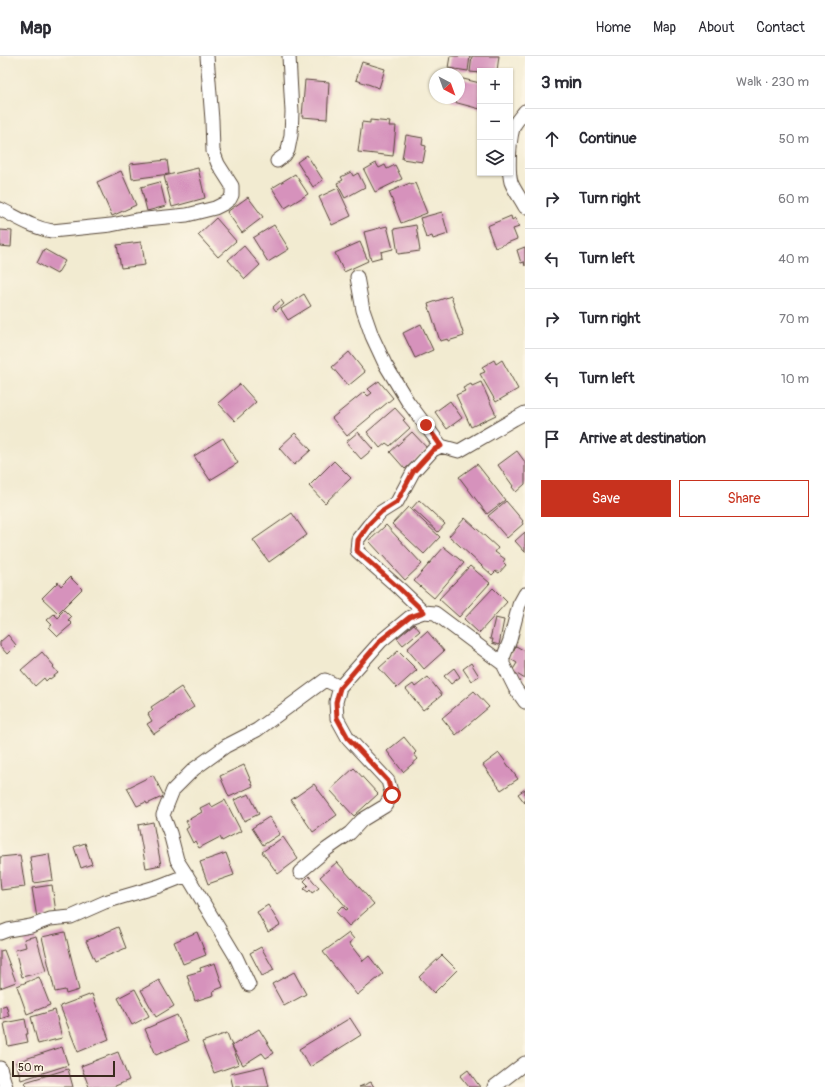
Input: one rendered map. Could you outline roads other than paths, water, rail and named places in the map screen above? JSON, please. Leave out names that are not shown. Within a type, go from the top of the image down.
[{"type":"street","points":[[0,209],[42,230],[52,232],[111,225],[136,220],[187,215],[215,208],[225,203],[232,195],[232,186],[218,164],[213,151],[207,56]]},
{"type":"street","points":[[277,161],[288,150],[291,135],[292,112],[289,56]]},
{"type":"street","points":[[525,111],[515,124],[512,131],[510,151],[510,172],[512,182],[525,207]]},
{"type":"street","points":[[357,277],[363,310],[384,364],[408,402],[441,446],[459,451],[525,414]]},
{"type":"street","points":[[424,612],[357,551],[358,540],[381,512],[397,502],[413,472],[433,450],[441,446]]},
{"type":"street","points":[[503,664],[503,658],[510,640],[519,605],[525,594]]},
{"type":"street","points":[[300,872],[327,849],[350,833],[362,820],[385,806],[392,795],[388,781],[348,738],[337,718],[336,702],[340,688],[381,640],[410,617],[424,612],[435,613],[503,664],[515,688],[525,702]]},
{"type":"street","points":[[249,985],[236,957],[177,860],[170,833],[163,815],[173,790],[194,769],[226,746],[258,730],[325,680],[340,688]]},
{"type":"street","points":[[0,933],[31,926],[50,919],[71,917],[104,902],[159,886],[187,875]]},
{"type":"street","points":[[494,1087],[525,1063]]},
{"type":"street","points":[[0,1068],[6,1087]]}]
